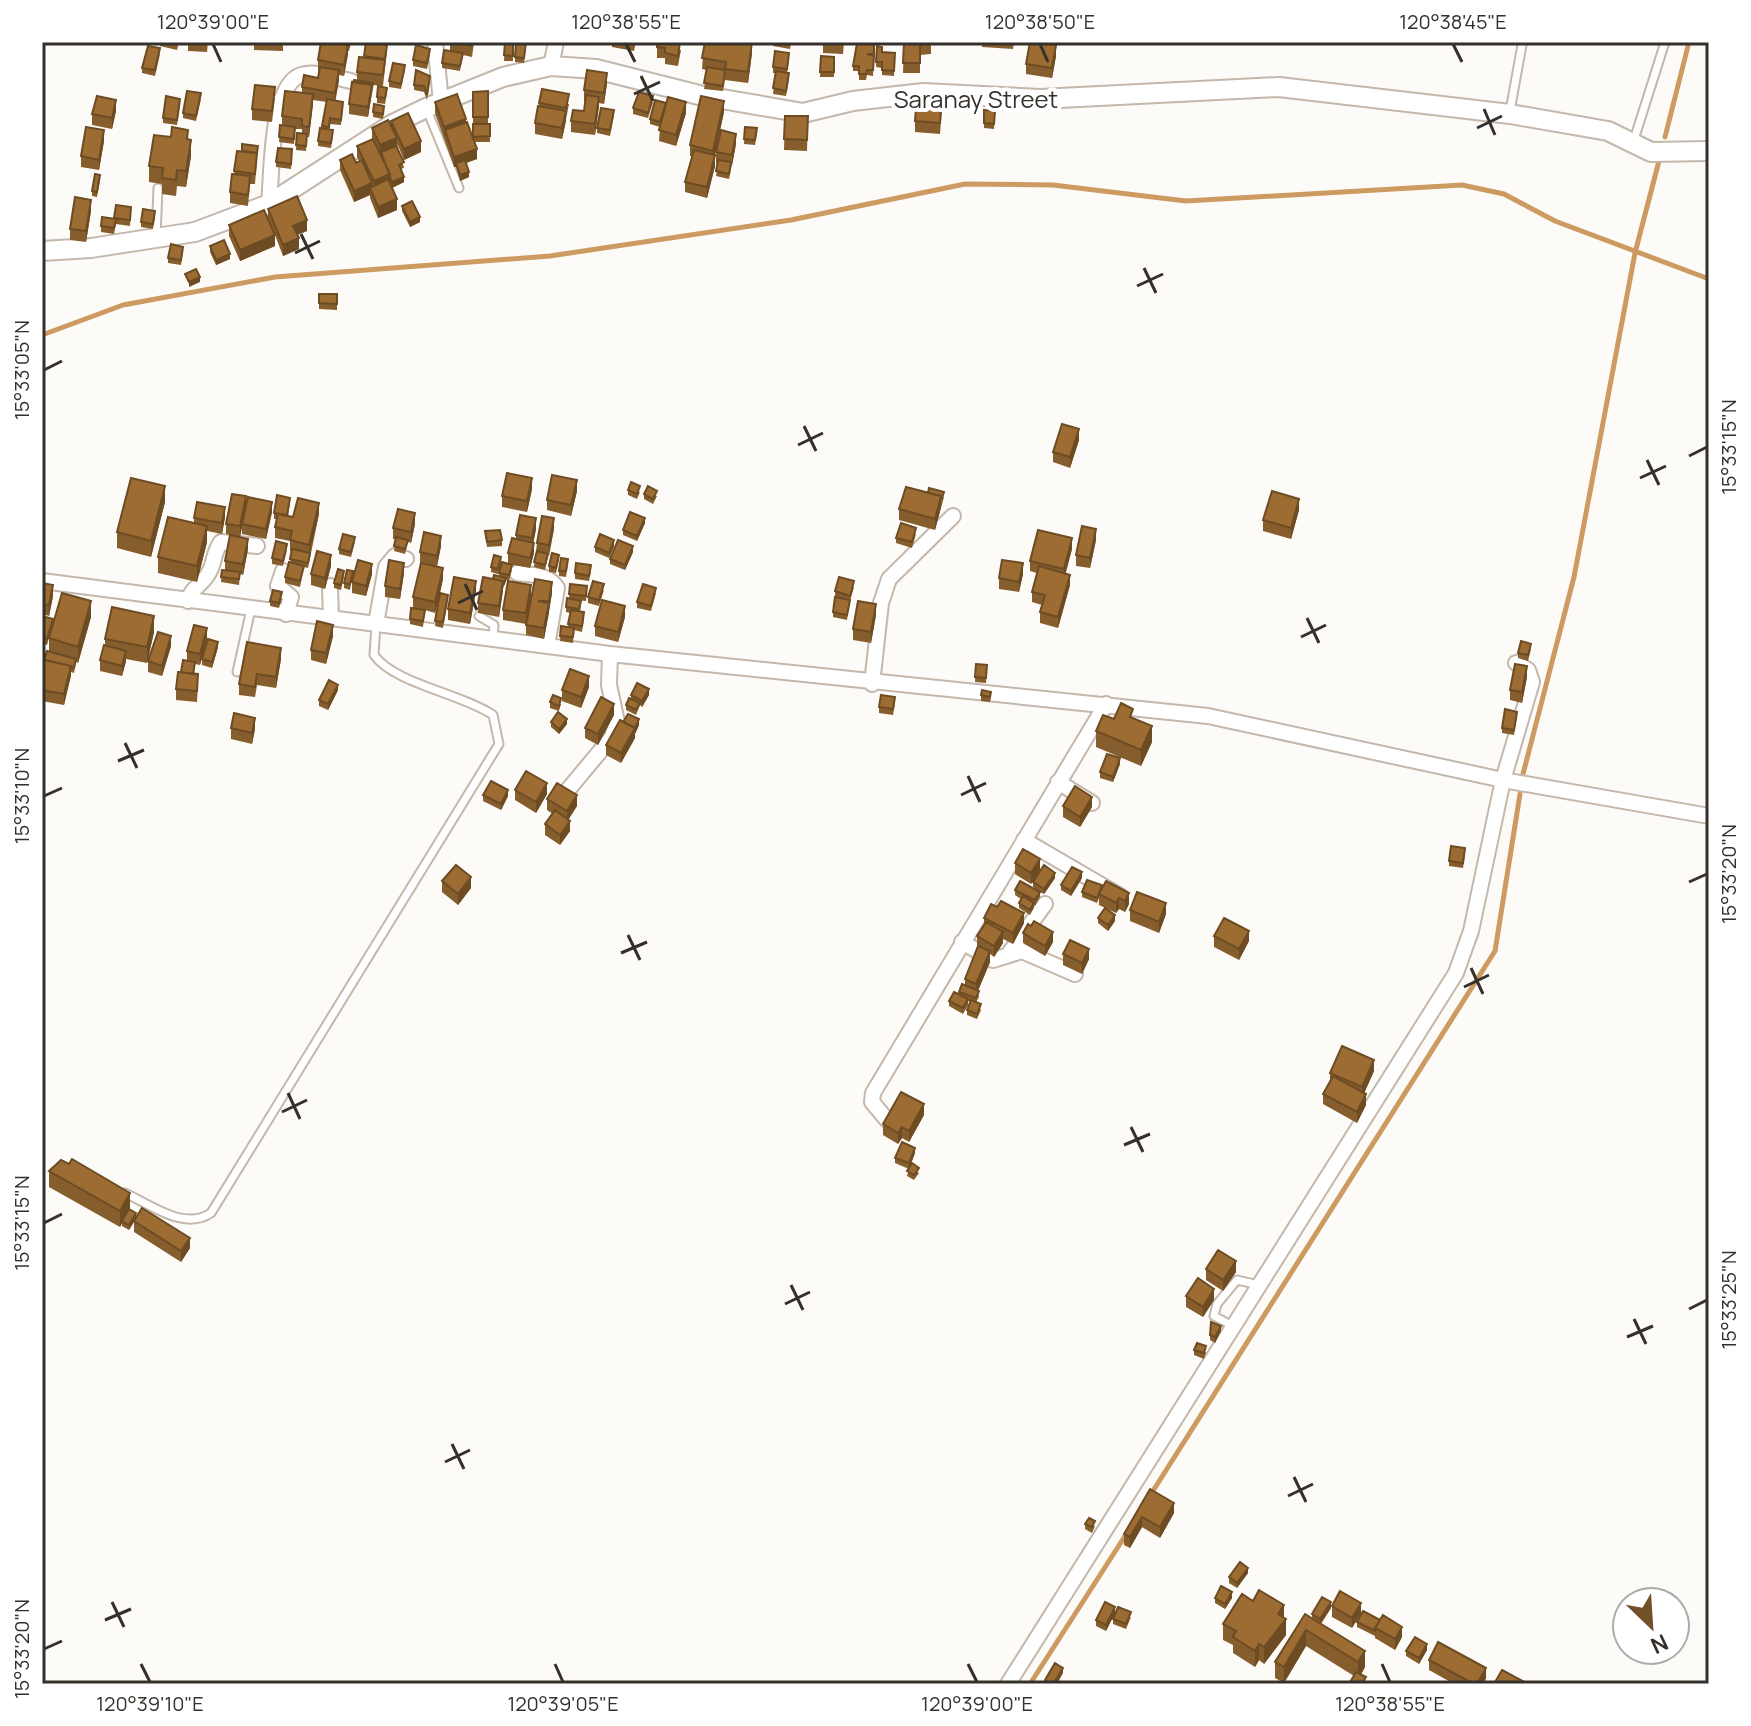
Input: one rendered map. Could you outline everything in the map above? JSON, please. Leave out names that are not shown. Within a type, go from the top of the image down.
[{"type":"street","points":[[433,105],[435,42]]},
{"type":"street","points":[[551,66],[556,42]]},
{"type":"street","name":"Saranay Street","points":[[42,251],[156,240],[195,232],[269,204],[371,137],[433,105],[503,77],[551,66],[596,69],[699,95],[803,113],[853,101],[923,93],[1040,99],[1279,87],[1510,114],[1608,131],[1651,152],[1709,151]]},
{"type":"street","points":[[269,204],[279,99],[288,84],[297,76],[309,73],[351,81]]},
{"type":"street","points":[[371,137],[379,157]]},
{"type":"street","points":[[872,684],[881,603],[889,579],[904,560],[953,516]]},
{"type":"street","points":[[188,601],[191,591],[211,569],[214,551],[221,542],[257,546]]},
{"type":"street","points":[[376,624],[386,567],[395,556],[406,559]]},
{"type":"street","points":[[283,571],[278,586],[291,597],[286,614]]},
{"type":"street","points":[[517,573],[541,576],[553,581],[557,588],[547,646]]},
{"type":"street","points":[[42,581],[610,654],[872,684],[1208,716],[1503,780],[1709,816]]},
{"type":"street","points":[[330,586],[331,619]]},
{"type":"street","points":[[567,791],[612,737],[617,722],[609,685],[610,654]]},
{"type":"street","points":[[1008,1684],[1456,973],[1471,931],[1503,780],[1532,682],[1528,670],[1516,663]]},
{"type":"street","points":[[887,1120],[872,1102],[873,1093],[1106,704]]},
{"type":"street","points":[[1058,782],[1092,803]]},
{"type":"street","points":[[1024,840],[1129,902]]},
{"type":"street","points":[[1002,876],[1018,886]]},
{"type":"street","points":[[962,942],[993,960],[1010,952],[1045,904]]},
{"type":"street","points":[[1010,952],[1032,954],[1075,974]]},
{"type":"lane","points":[[1632,145],[1665,42]]},
{"type":"lane","points":[[1510,114],[1522,45]]},
{"type":"lane","points":[[433,105],[459,188]]},
{"type":"lane","points":[[156,240],[158,188]]},
{"type":"lane","points":[[237,672],[251,609]]},
{"type":"lane","points":[[479,616],[491,620],[493,639]]},
{"type":"lane","points":[[115,1189],[184,1220],[198,1221],[211,1213],[499,744],[493,715],[483,708],[383,668],[374,655],[376,624]]},
{"type":"lane","points":[[1233,1326],[1214,1316],[1217,1304],[1237,1280],[1259,1285]]},
{"type":"building","points":[[321,42],[348,45],[344,65],[318,60]]},
{"type":"building","points":[[366,42],[387,45],[385,59],[364,56]]},
{"type":"building","points":[[450,42],[472,42],[472,46]]},
{"type":"building","points":[[505,42],[513,42],[513,56],[504,55]]},
{"type":"building","points":[[516,42],[526,42],[524,58],[515,57]]},
{"type":"building","points":[[657,42],[680,42],[678,56],[665,53],[665,48],[657,47]]},
{"type":"building","points":[[705,42],[752,42],[748,72],[725,69],[726,62],[702,58]]},
{"type":"building","points":[[904,42],[931,44],[920,44],[920,63],[903,63]]},
{"type":"building","points":[[1030,42],[1056,45],[1052,68],[1026,64]]},
{"type":"building","points":[[857,43],[874,43],[874,54],[867,54],[874,56],[873,70],[867,70],[866,74],[859,74],[859,66],[853,66]]},
{"type":"building","points":[[416,45],[430,49],[427,63],[413,60]]},
{"type":"building","points":[[148,46],[160,48],[155,70],[142,68]]},
{"type":"building","points":[[877,46],[882,47],[882,52],[895,53],[894,71],[882,70],[882,62],[876,62]]},
{"type":"building","points":[[444,50],[463,53],[460,66],[442,63]]},
{"type":"building","points":[[775,51],[789,53],[787,69],[773,67]]},
{"type":"building","points":[[821,56],[834,57],[834,72],[820,72]]},
{"type":"building","points":[[359,57],[385,60],[383,75],[357,72]]},
{"type":"building","points":[[393,63],[405,65],[401,84],[389,81]]},
{"type":"building","points":[[320,67],[339,70],[335,93],[302,87],[304,75],[318,78]]},
{"type":"building","points":[[707,67],[725,70],[723,86],[704,83]]},
{"type":"building","points":[[416,70],[430,76],[427,95],[424,86],[414,85]]},
{"type":"building","points":[[587,70],[607,73],[604,93],[584,90]]},
{"type":"building","points":[[776,71],[789,73],[786,91],[773,88]]},
{"type":"building","points":[[354,80],[373,83],[372,88],[372,85]]},
{"type":"building","points":[[352,82],[372,85],[368,107],[349,104]]},
{"type":"building","points":[[255,85],[275,87],[272,111],[252,109]]},
{"type":"building","points":[[378,86],[387,88],[385,98],[377,97]]},
{"type":"building","points":[[542,89],[569,94],[566,108],[539,103]]},
{"type":"building","points":[[187,91],[201,93],[196,116],[183,113]]},
{"type":"building","points":[[285,91],[313,94],[309,127],[302,126],[302,119],[282,116]]},
{"type":"building","points":[[488,91],[488,117],[473,117],[473,92]]},
{"type":"building","points":[[639,92],[653,96],[648,113],[633,108]]},
{"type":"building","points":[[457,94],[466,119],[444,127],[435,102]]},
{"type":"building","points":[[586,95],[599,97],[595,124],[571,121],[573,110],[584,111]]},
{"type":"building","points":[[917,95],[942,97],[940,123],[915,121]]},
{"type":"building","points":[[97,96],[116,100],[112,118],[92,114]]},
{"type":"building","points":[[166,96],[180,99],[177,120],[163,118]]},
{"type":"building","points":[[701,96],[724,101],[713,151],[690,145]]},
{"type":"building","points":[[668,97],[686,102],[676,135],[659,130]]},
{"type":"building","points":[[327,99],[343,102],[341,120],[330,118],[329,127],[322,126]]},
{"type":"building","points":[[655,100],[666,103],[660,122],[650,119]]},
{"type":"building","points":[[374,104],[384,106],[383,114],[373,112]]},
{"type":"building","points":[[538,106],[566,111],[562,128],[535,123]]},
{"type":"building","points":[[601,108],[614,110],[610,130],[597,128]]},
{"type":"building","points":[[984,110],[995,111],[994,124],[984,123]]},
{"type":"building","points":[[408,113],[421,141],[404,149],[391,121]]},
{"type":"building","points":[[785,116],[808,116],[807,140],[784,139]]},
{"type":"building","points":[[388,120],[397,138],[380,145],[372,128]]},
{"type":"building","points":[[467,122],[477,149],[454,157],[445,130]]},
{"type":"building","points":[[473,124],[490,124],[490,136],[473,137]]},
{"type":"building","points":[[280,125],[295,127],[294,139],[279,137]]},
{"type":"building","points":[[86,127],[104,130],[99,160],[81,156]]},
{"type":"building","points":[[172,127],[188,130],[187,139],[191,140],[186,171],[177,170],[176,180],[162,178],[163,168],[149,166],[154,135],[171,137]]},
{"type":"building","points":[[745,127],[757,128],[755,140],[744,139]]},
{"type":"building","points":[[320,128],[333,130],[331,143],[318,141]]},
{"type":"building","points":[[721,130],[736,134],[732,155],[716,152]]},
{"type":"building","points":[[297,133],[307,134],[306,146],[296,145]]},
{"type":"building","points":[[373,139],[390,174],[374,181],[357,146]]},
{"type":"building","points":[[242,144],[258,146],[257,153],[242,151]]},
{"type":"building","points":[[396,146],[404,162],[399,165],[404,177],[392,182],[381,152]]},
{"type":"building","points":[[278,148],[292,149],[291,164],[276,162]]},
{"type":"building","points":[[694,150],[715,155],[707,187],[685,182]]},
{"type":"building","points":[[237,151],[257,153],[255,174],[234,171]]},
{"type":"building","points":[[352,154],[356,163],[362,160],[372,183],[354,191],[340,160]]},
{"type":"building","points":[[465,160],[469,172],[460,175],[456,163]]},
{"type":"building","points":[[718,160],[731,162],[729,174],[716,171]]},
{"type":"building","points":[[95,174],[100,175],[97,192],[92,191]]},
{"type":"building","points":[[232,174],[250,176],[248,195],[230,192]]},
{"type":"building","points":[[388,179],[397,199],[378,207],[370,188]]},
{"type":"building","points":[[297,196],[307,220],[293,226],[299,238],[283,245],[268,209]]},
{"type":"building","points":[[75,197],[91,200],[86,231],[70,229]]},
{"type":"building","points":[[412,201],[420,217],[410,222],[402,206]]},
{"type":"building","points":[[116,205],[131,207],[130,220],[114,218]]},
{"type":"building","points":[[143,209],[155,211],[153,224],[141,222]]},
{"type":"building","points":[[264,210],[275,235],[240,250],[229,225]]},
{"type":"building","points":[[102,217],[116,219],[114,228],[101,226]]},
{"type":"building","points":[[224,240],[230,254],[216,260],[210,246]]},
{"type":"building","points":[[171,244],[183,247],[181,260],[168,258]]},
{"type":"building","points":[[196,269],[200,277],[189,282],[185,274]]},
{"type":"building","points":[[319,294],[337,294],[337,304],[319,303]]},
{"type":"building","points":[[1062,424],[1079,429],[1070,457],[1053,452]]},
{"type":"building","points":[[507,473],[532,478],[527,501],[502,496]]},
{"type":"building","points":[[552,475],[577,480],[571,505],[547,500]]},
{"type":"building","points":[[131,478],[165,486],[151,541],[117,532]]},
{"type":"building","points":[[631,482],[640,486],[637,494],[628,490]]},
{"type":"building","points":[[648,486],[657,491],[653,499],[644,494]]},
{"type":"building","points":[[906,487],[941,496],[935,519],[899,509]]},
{"type":"building","points":[[929,488],[944,492],[942,498],[928,493]]},
{"type":"building","points":[[1272,491],[1299,499],[1291,528],[1263,520]]},
{"type":"building","points":[[232,494],[246,496],[240,526],[226,524]]},
{"type":"building","points":[[277,495],[290,498],[287,515],[274,513]]},
{"type":"building","points":[[248,497],[272,502],[266,529],[242,524]]},
{"type":"building","points":[[298,498],[319,503],[309,545],[290,540],[292,531],[275,527],[278,514],[293,517]]},
{"type":"building","points":[[197,502],[225,507],[222,523],[194,518]]},
{"type":"building","points":[[398,509],[415,513],[411,532],[393,528]]},
{"type":"building","points":[[630,512],[645,518],[637,536],[623,530]]},
{"type":"building","points":[[520,515],[536,518],[532,538],[516,535]]},
{"type":"building","points":[[542,516],[554,518],[549,545],[537,543]]},
{"type":"building","points":[[168,517],[207,526],[197,566],[158,557]]},
{"type":"building","points":[[901,523],[916,528],[912,542],[896,538]]},
{"type":"building","points":[[1082,526],[1096,529],[1090,558],[1076,555]]},
{"type":"building","points":[[500,530],[502,540],[487,542],[485,531]]},
{"type":"building","points":[[1038,530],[1072,538],[1064,569],[1030,561]]},
{"type":"building","points":[[424,532],[441,536],[437,556],[420,552]]},
{"type":"building","points":[[343,534],[355,537],[351,552],[339,549]]},
{"type":"building","points":[[600,534],[614,540],[609,553],[595,547]]},
{"type":"building","points":[[230,535],[248,539],[243,564],[225,561]]},
{"type":"building","points":[[396,537],[408,540],[405,549],[394,546]]},
{"type":"building","points":[[512,538],[534,543],[530,558],[508,553]]},
{"type":"building","points":[[618,540],[633,546],[625,565],[610,559]]},
{"type":"building","points":[[276,541],[287,544],[283,561],[272,558]]},
{"type":"building","points":[[292,549],[310,553],[308,563],[290,559]]},
{"type":"building","points":[[317,551],[331,555],[325,578],[311,574]]},
{"type":"building","points":[[537,551],[548,554],[545,565],[534,562]]},
{"type":"building","points":[[552,553],[559,555],[556,568],[549,566]]},
{"type":"building","points":[[494,555],[501,557],[498,569],[491,567]]},
{"type":"building","points":[[561,558],[568,559],[566,571],[559,571]]},
{"type":"building","points":[[358,560],[372,564],[366,586],[352,582]]},
{"type":"building","points":[[389,560],[404,563],[400,589],[385,586]]},
{"type":"building","points":[[1002,560],[1023,563],[1019,582],[999,578]]},
{"type":"building","points":[[289,562],[304,566],[300,581],[285,577]]},
{"type":"building","points":[[502,562],[512,565],[509,575],[499,573]]},
{"type":"building","points":[[421,563],[443,568],[435,602],[413,597]]},
{"type":"building","points":[[576,563],[591,565],[589,576],[575,573]]},
{"type":"building","points":[[1039,566],[1070,575],[1058,617],[1040,612],[1045,595],[1032,592]]},
{"type":"building","points":[[338,569],[344,571],[341,585],[334,583]]},
{"type":"building","points":[[222,570],[240,572],[239,579],[221,577]]},
{"type":"building","points":[[347,570],[353,571],[350,584],[344,583]]},
{"type":"building","points":[[494,575],[506,578],[504,584],[493,579]]},
{"type":"building","points":[[454,577],[476,581],[470,613],[448,609]]},
{"type":"building","points":[[483,577],[503,581],[499,606],[478,603]]},
{"type":"building","points":[[839,577],[854,581],[850,596],[835,591]]},
{"type":"building","points":[[535,579],[552,582],[549,601],[538,601],[549,603],[544,628],[526,625]]},
{"type":"building","points":[[508,581],[531,585],[526,613],[503,610]]},
{"type":"building","points":[[593,581],[604,584],[599,600],[588,597]]},
{"type":"building","points":[[42,583],[53,585],[49,605],[42,604]]},
{"type":"building","points":[[570,584],[587,586],[586,596],[569,594]]},
{"type":"building","points":[[643,584],[656,588],[651,606],[637,602]]},
{"type":"building","points":[[273,590],[282,592],[279,603],[270,601]]},
{"type":"building","points":[[62,593],[91,601],[78,647],[49,638]]},
{"type":"building","points":[[440,593],[448,595],[443,622],[435,621]]},
{"type":"building","points":[[835,597],[850,600],[847,615],[833,612]]},
{"type":"building","points":[[567,598],[581,601],[579,609],[566,607]]},
{"type":"building","points":[[602,600],[625,606],[618,632],[595,626]]},
{"type":"building","points":[[858,601],[876,604],[871,632],[853,629]]},
{"type":"building","points":[[112,607],[154,616],[147,647],[105,639]]},
{"type":"building","points":[[411,608],[425,610],[423,621],[410,619]]},
{"type":"building","points":[[571,610],[584,612],[582,626],[568,624]]},
{"type":"building","points":[[42,616],[53,619],[47,639],[42,638]]},
{"type":"building","points":[[317,621],[333,625],[326,653],[311,650]]},
{"type":"building","points":[[194,625],[207,628],[200,654],[187,651]]},
{"type":"building","points":[[561,626],[574,628],[573,637],[560,636]]},
{"type":"building","points":[[158,632],[171,636],[162,666],[148,661]]},
{"type":"building","points":[[208,639],[218,642],[212,662],[202,659]]},
{"type":"building","points":[[1521,641],[1531,644],[1528,655],[1518,653]]},
{"type":"building","points":[[247,642],[281,648],[276,677],[257,674],[255,687],[239,684]]},
{"type":"building","points":[[104,645],[126,651],[122,666],[100,660]]},
{"type":"building","points":[[47,651],[76,659],[74,668],[44,660]]},
{"type":"building","points":[[42,659],[71,666],[64,694],[42,690]]},
{"type":"building","points":[[183,660],[195,662],[193,674],[181,672]]},
{"type":"building","points":[[976,664],[987,665],[986,678],[975,677]]},
{"type":"building","points":[[1515,664],[1527,666],[1522,692],[1510,690]]},
{"type":"building","points":[[570,669],[589,676],[581,697],[562,690]]},
{"type":"building","points":[[178,672],[198,674],[197,691],[176,689]]},
{"type":"building","points":[[329,680],[338,685],[328,704],[319,700]]},
{"type":"building","points":[[637,683],[649,689],[642,701],[631,695]]},
{"type":"building","points":[[982,690],[991,692],[990,697],[981,695]]},
{"type":"building","points":[[553,695],[561,698],[559,706],[550,702]]},
{"type":"building","points":[[881,695],[895,697],[893,709],[879,707]]},
{"type":"building","points":[[601,697],[614,704],[598,734],[585,728]]},
{"type":"building","points":[[629,698],[640,703],[636,710],[626,705]]},
{"type":"building","points":[[1121,703],[1133,709],[1130,717],[1152,726],[1141,750],[1096,731],[1103,715],[1114,719]]},
{"type":"building","points":[[1505,709],[1517,712],[1514,730],[1502,728]]},
{"type":"building","points":[[558,712],[567,719],[559,729],[551,722]]},
{"type":"building","points":[[234,713],[255,718],[252,733],[231,728]]},
{"type":"building","points":[[628,714],[639,719],[635,728],[623,722]]},
{"type":"building","points":[[620,720],[635,728],[621,753],[606,745]]},
{"type":"building","points":[[1107,754],[1120,758],[1113,777],[1100,772]]},
{"type":"building","points":[[526,771],[547,783],[536,802],[515,790]]},
{"type":"building","points":[[491,781],[508,790],[501,804],[483,795]]},
{"type":"building","points":[[557,783],[577,795],[567,811],[547,799]]},
{"type":"building","points":[[1075,786],[1092,797],[1080,817],[1063,806]]},
{"type":"building","points":[[555,810],[570,821],[560,835],[545,824]]},
{"type":"building","points":[[1451,846],[1465,848],[1463,863],[1449,861]]},
{"type":"building","points":[[1023,849],[1040,859],[1031,873],[1015,863]]},
{"type":"building","points":[[456,865],[471,877],[458,894],[442,881]]},
{"type":"building","points":[[1044,865],[1055,873],[1044,889],[1033,882]]},
{"type":"building","points":[[1072,867],[1082,872],[1071,891],[1061,885]]},
{"type":"building","points":[[1087,880],[1102,885],[1097,898],[1082,892]]},
{"type":"building","points":[[1020,881],[1040,892],[1035,900],[1015,890]]},
{"type":"building","points":[[1106,881],[1129,893],[1125,901],[1119,898],[1116,903],[1099,894]]},
{"type":"building","points":[[1137,892],[1166,903],[1159,922],[1130,910]]},
{"type":"building","points":[[1023,896],[1034,903],[1030,910],[1019,903]]},
{"type":"building","points":[[1001,901],[1024,913],[1013,933],[984,918],[991,904],[997,907]]},
{"type":"building","points":[[1105,908],[1115,915],[1108,925],[1098,918]]},
{"type":"building","points":[[1224,918],[1249,931],[1239,949],[1214,936]]},
{"type":"building","points":[[1034,921],[1053,932],[1045,946],[1023,933]]},
{"type":"building","points":[[986,922],[1003,932],[994,946],[977,936]]},
{"type":"building","points":[[1070,940],[1089,949],[1082,963],[1063,954]]},
{"type":"building","points":[[978,946],[990,951],[976,984],[965,979]]},
{"type":"building","points":[[962,984],[979,991],[976,998],[959,992]]},
{"type":"building","points":[[954,992],[968,999],[963,1008],[949,1001]]},
{"type":"building","points":[[971,1000],[981,1004],[977,1014],[967,1010]]},
{"type":"building","points":[[1342,1046],[1374,1060],[1362,1087],[1330,1073]]},
{"type":"building","points":[[1333,1076],[1366,1094],[1357,1112],[1323,1094]]},
{"type":"building","points":[[901,1092],[924,1104],[909,1131],[902,1127],[898,1133],[883,1124]]},
{"type":"building","points":[[902,1142],[915,1148],[909,1163],[895,1158]]},
{"type":"building","points":[[72,1159],[130,1193],[120,1211],[49,1171],[61,1160],[69,1164]]},
{"type":"building","points":[[912,1163],[919,1168],[914,1175],[907,1171]]},
{"type":"building","points":[[142,1208],[190,1238],[181,1251],[134,1221]]},
{"type":"building","points":[[129,1209],[136,1213],[129,1225],[122,1221]]},
{"type":"building","points":[[1218,1250],[1236,1261],[1223,1280],[1206,1269]]},
{"type":"building","points":[[1198,1278],[1214,1289],[1203,1307],[1186,1296]]},
{"type":"building","points":[[1211,1322],[1221,1326],[1215,1337],[1210,1335]]},
{"type":"building","points":[[1197,1343],[1206,1346],[1204,1353],[1194,1350]]},
{"type":"building","points":[[1150,1489],[1174,1503],[1160,1527],[1142,1517],[1130,1537],[1124,1534]]},
{"type":"building","points":[[1089,1518],[1095,1521],[1092,1527],[1085,1524]]},
{"type":"building","points":[[1240,1562],[1248,1568],[1237,1583],[1229,1577]]},
{"type":"building","points":[[1221,1586],[1232,1592],[1225,1604],[1215,1598]]},
{"type":"building","points":[[1259,1590],[1284,1605],[1278,1614],[1286,1619],[1264,1647],[1259,1644],[1255,1651],[1233,1637],[1236,1631],[1223,1624],[1242,1594],[1253,1601]]},
{"type":"building","points":[[1340,1591],[1361,1603],[1352,1618],[1332,1606]]},
{"type":"building","points":[[1322,1597],[1331,1602],[1320,1619],[1312,1614]]},
{"type":"building","points":[[1105,1602],[1115,1607],[1106,1625],[1096,1620]]},
{"type":"building","points":[[1118,1607],[1131,1612],[1126,1624],[1113,1619]]},
{"type":"building","points":[[1363,1611],[1380,1620],[1375,1631],[1357,1622]]},
{"type":"building","points":[[1305,1614],[1365,1651],[1358,1662],[1306,1630],[1284,1667],[1275,1662]]},
{"type":"building","points":[[1383,1615],[1402,1627],[1395,1639],[1375,1628]]},
{"type":"building","points":[[1415,1637],[1427,1644],[1419,1658],[1406,1651]]},
{"type":"building","points":[[1438,1642],[1486,1668],[1477,1684],[1429,1660]]},
{"type":"building","points":[[1055,1663],[1063,1668],[1051,1684],[1045,1680]]},
{"type":"building","points":[[1502,1670],[1528,1684],[1494,1684]]},
{"type":"building","points":[[1356,1672],[1366,1677],[1362,1684],[1349,1684]]},
{"type":"waterway","points":[[1665,137],[1689,42]]},
{"type":"waterway","points":[[1523,774],[1574,577],[1635,253],[1659,161]]},
{"type":"waterway","points":[[42,335],[123,305],[275,277],[550,256],[791,220],[965,184],[1053,185],[1186,201],[1462,185],[1504,194],[1555,221],[1709,279]]},
{"type":"waterway","points":[[1151,1494],[1495,951],[1520,794]]},
{"type":"waterway","points":[[1030,1684],[1127,1533]]}]
